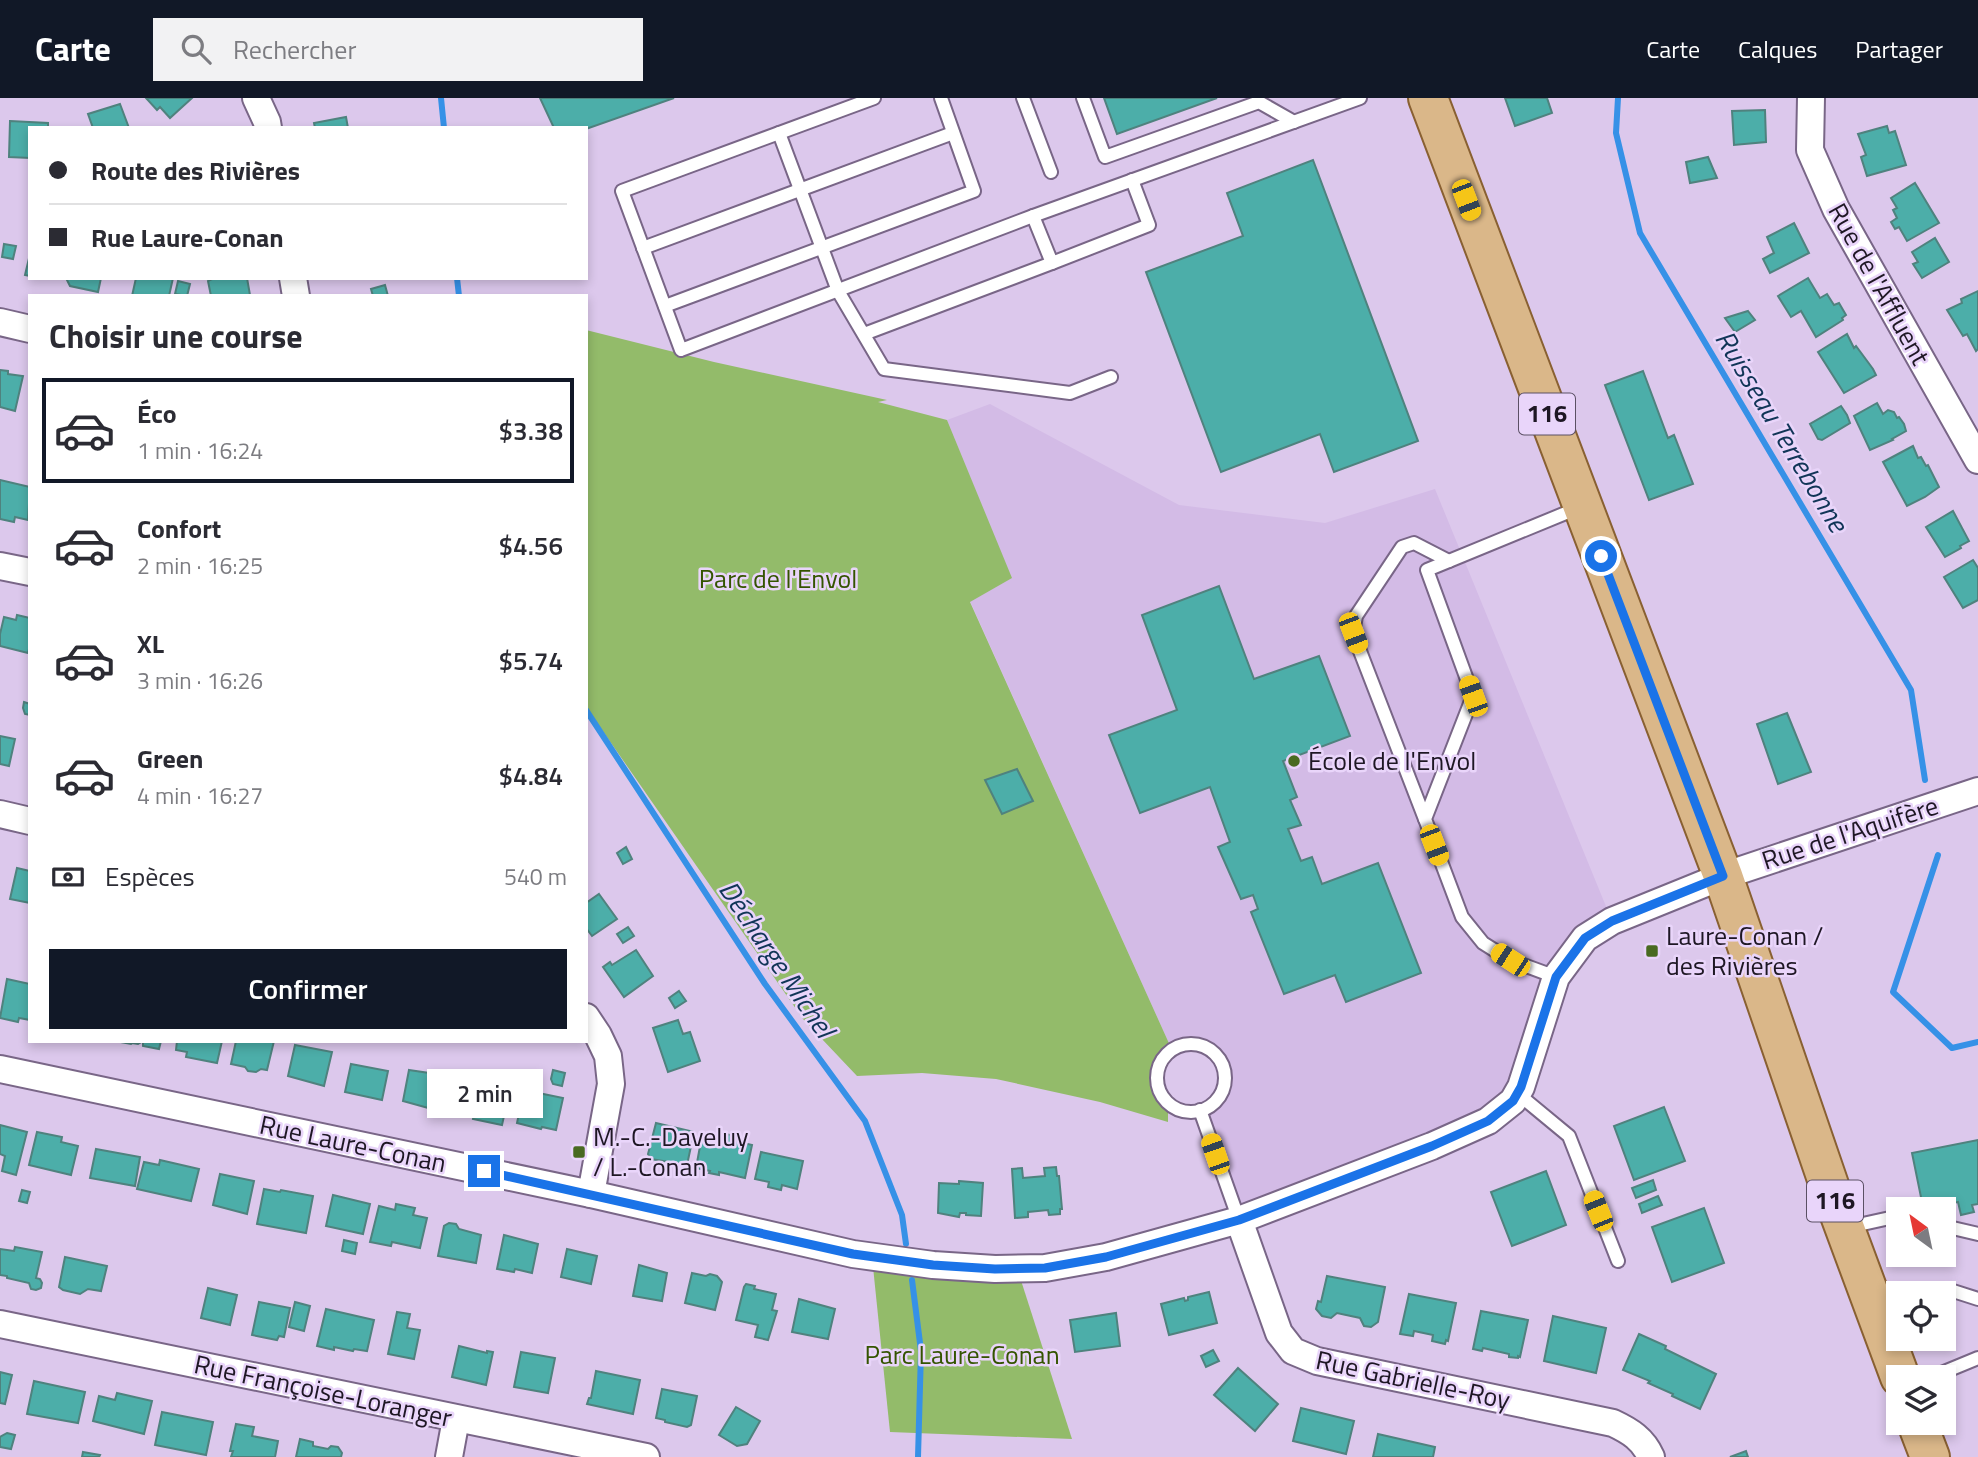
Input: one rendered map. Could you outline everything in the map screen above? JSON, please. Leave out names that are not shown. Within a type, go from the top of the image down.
[{"type":"main road","name":"116","points":[[1428,98],[1723,876],[1845,1228],[1881,1309],[1897,1365]]},
{"type":"main road","points":[[1922,1435],[1930,1457]]},
{"type":"street","points":[[256,98],[268,126]]},
{"type":"street","name":"Rue de l'Affluent","points":[[1811,98],[1810,149],[1836,209],[1978,460]]},
{"type":"street","points":[[0,322],[28,329]]},
{"type":"street","points":[[0,566],[28,572]]},
{"type":"street","name":"Rue de l'Aquifère","points":[[1723,876],[1978,792]]},
{"type":"street","points":[[0,814],[28,821]]},
{"type":"street","name":"Rue Laure-Conan","points":[[0,1069],[591,1194],[853,1254],[933,1265],[995,1269],[1045,1268],[1106,1257],[1239,1220],[1419,1151],[1488,1121],[1513,1101],[1521,1087],[1556,977],[1585,938],[1612,921],[1723,876]]},
{"type":"street","points":[[588,1020],[608,1056],[611,1084],[591,1194]]},
{"type":"street","name":"Rue Gabrielle-Roy","points":[[1239,1220],[1279,1333],[1293,1351],[1317,1361],[1613,1423],[1633,1433],[1651,1457]]},
{"type":"street","name":"Rue Françoise-Loranger","points":[[0,1324],[646,1457]]},
{"type":"street","points":[[449,1457],[456,1419]]},
{"type":"lane","points":[[874,98],[622,191],[681,350],[1033,216],[1360,98]]},
{"type":"lane","points":[[665,306],[974,191],[941,98]]},
{"type":"lane","points":[[1023,98],[1051,172]]},
{"type":"lane","points":[[1083,98],[1105,157],[1259,102],[1294,122]]},
{"type":"lane","points":[[779,133],[838,291],[884,369],[1070,393],[1111,377]]},
{"type":"lane","points":[[643,248],[953,133]]},
{"type":"lane","points":[[864,334],[1149,225],[1132,180]]},
{"type":"lane","points":[[1033,216],[1052,263]]},
{"type":"lane","points":[[1425,819],[1473,696],[1427,570],[1582,506]]},
{"type":"lane","points":[[1449,561],[1414,543],[1402,547],[1356,616],[1353,633],[1462,917],[1483,943],[1510,960],[1556,977]]},
{"type":"lane","points":[[1179,1046],[1204,1046],[1218,1057],[1224,1071],[1221,1094],[1208,1107],[1200,1110],[1189,1112],[1178,1109],[1168,1103],[1158,1088],[1157,1072],[1161,1061],[1179,1046]]},
{"type":"lane","points":[[1517,1093],[1569,1136],[1618,1261]]},
{"type":"lane","name":"Rue Gabrielle-Roy","points":[[1200,1110],[1239,1220]]},
{"type":"lane","points":[[1845,1228],[1886,1219]]},
{"type":"lane","points":[[1956,1229],[1978,1234]]},
{"type":"lane","points":[[1956,1292],[1978,1299]]},
{"type":"lane","points":[[1956,1367],[1978,1358]]},
{"type":"shaded area","name":"École de l'Envol","points":[[990,404],[1179,505],[1325,523],[1435,489],[1612,921],[1579,946],[1521,1087],[1488,1121],[1239,1220],[1200,1110],[1215,1102],[1221,1094],[1225,1078],[1222,1063],[1204,1046],[1187,1044],[1172,1050],[970,601],[1011,577],[947,420]]},
{"type":"green space","name":"Parc de l'Envol","points":[[588,330],[714,362],[887,400],[878,402],[947,420],[1012,578],[970,602],[1172,1050],[1161,1061],[1157,1072],[1158,1088],[1168,1103],[1168,1122],[1100,1102],[996,1079],[922,1073],[857,1076],[803,1019],[588,710]]},
{"type":"green space","name":"Parc Laure-Conan","points":[[872,1257],[1017,1268],[1072,1439],[890,1432]]},
{"type":"building","points":[[146,98],[192,98],[170,118],[160,107],[157,110]]},
{"type":"building","points":[[540,98],[674,98],[588,128],[588,126],[553,126]]},
{"type":"building","points":[[1104,98],[1217,98],[1117,134]]},
{"type":"building","points":[[1505,98],[1547,98],[1552,113],[1515,126]]},
{"type":"building","points":[[120,104],[128,126],[92,126],[88,114]]},
{"type":"building","points":[[1765,110],[1766,142],[1734,145],[1732,111]]},
{"type":"building","points":[[346,117],[348,126],[315,126],[314,123]]},
{"type":"building","points":[[10,121],[48,123],[48,126],[28,126],[28,158],[9,157]]},
{"type":"building","points":[[1887,126],[1889,133],[1895,131],[1906,165],[1867,176],[1861,157],[1866,155],[1858,134]]},
{"type":"building","points":[[1708,157],[1717,178],[1690,183],[1686,162]]},
{"type":"building","points":[[1313,160],[1418,441],[1334,472],[1320,434],[1221,472],[1146,272],[1243,236],[1227,193]]},
{"type":"building","points":[[1915,183],[1939,223],[1907,241],[1899,227],[1895,229],[1891,222],[1897,218],[1893,210],[1897,208],[1891,198]]},
{"type":"building","points":[[1794,223],[1809,253],[1770,273],[1763,259],[1774,253],[1767,237]]},
{"type":"building","points":[[1935,238],[1949,262],[1922,278],[1913,264],[1918,262],[1912,252]]},
{"type":"building","points":[[4,244],[16,246],[13,259],[2,257]]},
{"type":"building","points":[[1808,278],[1820,298],[1827,294],[1834,305],[1839,303],[1846,315],[1843,320],[1816,337],[1801,311],[1791,317],[1778,296]]},
{"type":"building","points":[[67,280],[101,280],[98,292],[70,286]]},
{"type":"building","points":[[136,280],[173,280],[169,294],[132,294]]},
{"type":"building","points":[[247,280],[250,294],[211,294],[208,281]]},
{"type":"building","points":[[178,281],[190,284],[188,294],[175,294]]},
{"type":"building","points":[[385,285],[387,294],[372,294],[371,289]]},
{"type":"building","points":[[1978,291],[1976,351],[1967,334],[1963,336],[1947,310]]},
{"type":"building","points":[[1748,311],[1755,320],[1735,332],[1725,318]]},
{"type":"building","points":[[1847,334],[1854,348],[1856,346],[1876,375],[1844,393],[1818,352]]},
{"type":"building","points":[[0,370],[23,376],[15,411],[0,407]]},
{"type":"building","points":[[1643,371],[1668,438],[1674,435],[1693,484],[1649,500],[1605,385]]},
{"type":"building","points":[[1877,403],[1883,414],[1888,410],[1894,412],[1906,431],[1870,450],[1854,416]]},
{"type":"building","points":[[1841,406],[1850,423],[1822,440],[1818,439],[1810,424]]},
{"type":"building","points":[[1913,446],[1918,458],[1921,457],[1926,466],[1928,465],[1939,487],[1907,506],[1883,462]]},
{"type":"building","points":[[0,480],[28,487],[28,520],[15,517],[14,522],[0,519]]},
{"type":"building","points":[[1953,511],[1969,541],[1945,557],[1926,527]]},
{"type":"building","points":[[1973,560],[1978,568],[1978,600],[1963,608],[1944,577]]},
{"type":"building","points":[[1219,586],[1254,679],[1319,656],[1350,736],[1283,761],[1297,797],[1290,800],[1301,825],[1288,829],[1301,861],[1312,857],[1322,884],[1378,863],[1421,973],[1346,1002],[1335,975],[1284,994],[1251,912],[1258,909],[1253,895],[1241,899],[1218,847],[1230,842],[1210,787],[1140,813],[1109,735],[1177,710],[1142,615]]},
{"type":"building","points":[[17,615],[28,618],[28,653],[0,646],[4,617],[16,620]]},
{"type":"building","points":[[24,702],[28,703],[28,715],[25,714]]},
{"type":"building","points":[[1787,713],[1811,772],[1778,784],[1757,724]]},
{"type":"building","points":[[0,736],[15,739],[9,766],[0,764]]},
{"type":"building","points":[[1017,769],[1033,801],[1002,814],[985,780]]},
{"type":"building","points":[[626,847],[632,859],[623,864],[617,853]]},
{"type":"building","points":[[17,868],[28,871],[28,903],[10,899]]},
{"type":"building","points":[[599,894],[617,919],[592,936],[588,931],[588,902]]},
{"type":"building","points":[[628,927],[634,936],[623,943],[617,934]]},
{"type":"building","points":[[636,950],[653,976],[624,997],[603,967],[610,962],[612,965]]},
{"type":"building","points":[[7,979],[28,984],[28,1020],[19,1018],[18,1022],[0,1018]]},
{"type":"building","points":[[679,991],[686,1001],[675,1008],[669,998]]},
{"type":"building","points":[[678,1020],[683,1034],[690,1032],[700,1061],[668,1072],[653,1028]]},
{"type":"building","points":[[143,1043],[160,1043],[159,1049],[143,1046]]},
{"type":"building","points":[[177,1043],[222,1043],[217,1063],[186,1057],[187,1052],[176,1050]]},
{"type":"building","points":[[236,1043],[274,1043],[267,1070],[248,1071],[245,1067],[231,1064]]},
{"type":"building","points":[[295,1045],[332,1052],[324,1086],[288,1076]]},
{"type":"building","points":[[351,1064],[388,1071],[382,1100],[345,1092]]},
{"type":"building","points":[[409,1070],[436,1074],[444,1086],[439,1111],[403,1101]]},
{"type":"building","points":[[553,1070],[565,1073],[562,1086],[553,1084]]},
{"type":"building","points":[[467,1080],[510,1089],[502,1125],[473,1119],[474,1114],[461,1111]]},
{"type":"building","points":[[524,1090],[563,1098],[556,1130],[517,1123]]},
{"type":"building","points":[[1664,1107],[1685,1161],[1634,1180],[1614,1126]]},
{"type":"building","points":[[656,1123],[694,1132],[687,1165],[651,1159],[648,1154]]},
{"type":"building","points":[[0,1125],[27,1132],[16,1175],[2,1171],[5,1156],[0,1154]]},
{"type":"building","points":[[37,1132],[62,1137],[61,1142],[78,1146],[71,1175],[29,1165]]},
{"type":"building","points":[[720,1133],[741,1137],[739,1142],[752,1145],[745,1178],[719,1172],[719,1175],[709,1173],[710,1171],[696,1168],[701,1141],[718,1144]]},
{"type":"building","points":[[1978,1140],[1978,1204],[1972,1205],[1974,1212],[1961,1215],[1956,1197],[1921,1197],[1912,1153]]},
{"type":"building","points":[[96,1149],[140,1157],[135,1186],[90,1178]]},
{"type":"building","points":[[761,1152],[803,1161],[797,1189],[782,1185],[781,1190],[768,1187],[769,1182],[755,1179]]},
{"type":"building","points":[[160,1160],[199,1169],[191,1201],[137,1189],[144,1162],[159,1165]]},
{"type":"building","points":[[1056,1167],[1062,1209],[1060,1214],[1049,1215],[1048,1210],[1028,1212],[1028,1217],[1015,1218],[1012,1169],[1022,1168],[1023,1178],[1045,1176],[1044,1168]]},
{"type":"building","points":[[1546,1171],[1566,1225],[1512,1246],[1491,1192]]},
{"type":"building","points":[[220,1174],[254,1181],[247,1214],[213,1205]]},
{"type":"building","points":[[1653,1180],[1656,1190],[1636,1198],[1632,1188]]},
{"type":"building","points":[[959,1181],[983,1183],[981,1216],[960,1213],[959,1217],[938,1213],[939,1183],[959,1184]]},
{"type":"building","points":[[264,1189],[313,1196],[306,1233],[257,1224]]},
{"type":"building","points":[[22,1190],[30,1192],[27,1203],[19,1201]]},
{"type":"building","points":[[333,1195],[370,1204],[363,1234],[326,1226]]},
{"type":"building","points":[[1658,1196],[1662,1205],[1642,1213],[1639,1204]]},
{"type":"building","points":[[396,1204],[415,1208],[413,1215],[427,1218],[420,1248],[392,1242],[391,1246],[370,1242],[379,1206],[395,1210]]},
{"type":"building","points":[[1704,1208],[1724,1263],[1672,1282],[1652,1227]]},
{"type":"building","points":[[449,1223],[456,1224],[459,1229],[481,1235],[476,1263],[438,1256],[444,1226]]},
{"type":"building","points":[[504,1235],[538,1244],[532,1273],[497,1269]]},
{"type":"building","points":[[344,1240],[357,1243],[355,1254],[342,1251]]},
{"type":"building","points":[[15,1247],[42,1252],[36,1278],[42,1283],[41,1288],[31,1289],[29,1283],[0,1275],[0,1249],[14,1251]]},
{"type":"building","points":[[567,1249],[597,1256],[591,1284],[561,1277]]},
{"type":"building","points":[[65,1257],[107,1266],[101,1291],[88,1289],[80,1294],[59,1287]]},
{"type":"building","points":[[639,1265],[667,1273],[662,1301],[633,1296]]},
{"type":"building","points":[[692,1273],[717,1276],[722,1282],[715,1310],[685,1303]]},
{"type":"building","points":[[1327,1276],[1385,1287],[1378,1322],[1371,1327],[1364,1326],[1360,1318],[1337,1313],[1331,1318],[1322,1316],[1316,1309],[1318,1301],[1321,1302]]},
{"type":"building","points":[[746,1284],[755,1286],[754,1289],[776,1294],[772,1310],[777,1311],[768,1340],[755,1337],[758,1325],[736,1320]]},
{"type":"building","points":[[208,1288],[237,1295],[230,1325],[201,1318]]},
{"type":"building","points":[[1209,1292],[1217,1323],[1169,1335],[1161,1304],[1184,1298],[1185,1301],[1188,1297]]},
{"type":"building","points":[[1409,1294],[1456,1303],[1448,1341],[1446,1340],[1445,1344],[1432,1341],[1433,1335],[1414,1331],[1413,1336],[1400,1334]]},
{"type":"building","points":[[799,1299],[835,1309],[828,1339],[792,1332]]},
{"type":"building","points":[[259,1302],[290,1308],[284,1337],[279,1336],[277,1340],[252,1335]]},
{"type":"building","points":[[295,1302],[310,1306],[304,1331],[289,1327]]},
{"type":"building","points":[[326,1309],[374,1320],[367,1351],[334,1347],[334,1350],[317,1346]]},
{"type":"building","points":[[1481,1311],[1528,1320],[1520,1357],[1509,1357],[1509,1354],[1483,1348],[1482,1351],[1473,1349]]},
{"type":"building","points":[[397,1312],[410,1314],[407,1328],[420,1330],[414,1359],[388,1354]]},
{"type":"building","points":[[1116,1313],[1120,1346],[1075,1352],[1070,1320]]},
{"type":"building","points":[[1553,1316],[1606,1328],[1596,1373],[1544,1361]]},
{"type":"building","points":[[1639,1334],[1716,1374],[1700,1409],[1648,1383],[1650,1381],[1623,1370]]},
{"type":"building","points":[[459,1346],[493,1352],[486,1385],[452,1377]]},
{"type":"building","points":[[1213,1350],[1219,1361],[1206,1367],[1201,1356]]},
{"type":"building","points":[[521,1352],[555,1358],[548,1393],[514,1387]]},
{"type":"building","points":[[1238,1368],[1278,1404],[1255,1431],[1214,1395]]},
{"type":"building","points":[[596,1371],[640,1380],[633,1414],[587,1404],[591,1398]]},
{"type":"building","points":[[0,1372],[12,1375],[5,1404],[0,1403]]},
{"type":"building","points":[[34,1381],[85,1392],[78,1423],[27,1414]]},
{"type":"building","points":[[662,1389],[697,1396],[691,1425],[687,1427],[656,1418]]},
{"type":"building","points":[[117,1393],[152,1401],[144,1434],[93,1421],[99,1396],[115,1400]]},
{"type":"building","points":[[736,1407],[760,1421],[747,1444],[737,1446],[719,1435]]},
{"type":"building","points":[[1301,1408],[1354,1421],[1346,1454],[1293,1441]]},
{"type":"building","points":[[162,1412],[213,1422],[206,1455],[155,1445]]},
{"type":"building","points":[[236,1424],[254,1427],[252,1436],[278,1441],[275,1457],[231,1457]]},
{"type":"building","points":[[7,1433],[15,1435],[11,1449],[0,1447],[0,1437]]},
{"type":"building","points":[[1378,1434],[1435,1447],[1433,1457],[1373,1457]]},
{"type":"building","points":[[300,1439],[313,1442],[313,1446],[328,1449],[331,1446],[338,1447],[342,1453],[341,1457],[296,1457]]},
{"type":"building","points":[[1746,1451],[1748,1457],[1730,1457]]},
{"type":"building","points":[[83,1452],[100,1455],[82,1457]]},
{"type":"waterway","name":"Décharge Michel","points":[[441,98],[444,126]]},
{"type":"waterway","name":"Ruisseau Terrebonne","points":[[1618,98],[1616,133],[1640,233],[1911,690],[1925,780]]},
{"type":"waterway","name":"Décharge Michel","points":[[457,280],[459,294]]},
{"type":"waterway","name":"Décharge Michel","points":[[588,713],[765,984],[865,1121],[902,1215],[906,1244]]},
{"type":"waterway","name":"Ruisseau Terrebonne","points":[[1938,855],[1893,992],[1952,1048],[1978,1042]]},
{"type":"waterway","name":"Décharge Michel","points":[[912,1280],[921,1351],[918,1457]]},
{"type":"place","name":"École de l'Envol","points":[[1294,761]]},
{"type":"place","name":"Laure-Conan / des Rivières","points":[[1652,951]]},
{"type":"place","name":"M.-C.-Daveluy / L.-Conan","points":[[579,1152]]},
{"type":"route","points":[[484,1171],[853,1254],[933,1265],[995,1269],[1045,1268],[1106,1257],[1239,1220],[1432,1146],[1488,1121],[1513,1101],[1521,1087],[1556,977],[1585,938],[1612,921],[1723,876],[1601,556]]}]
